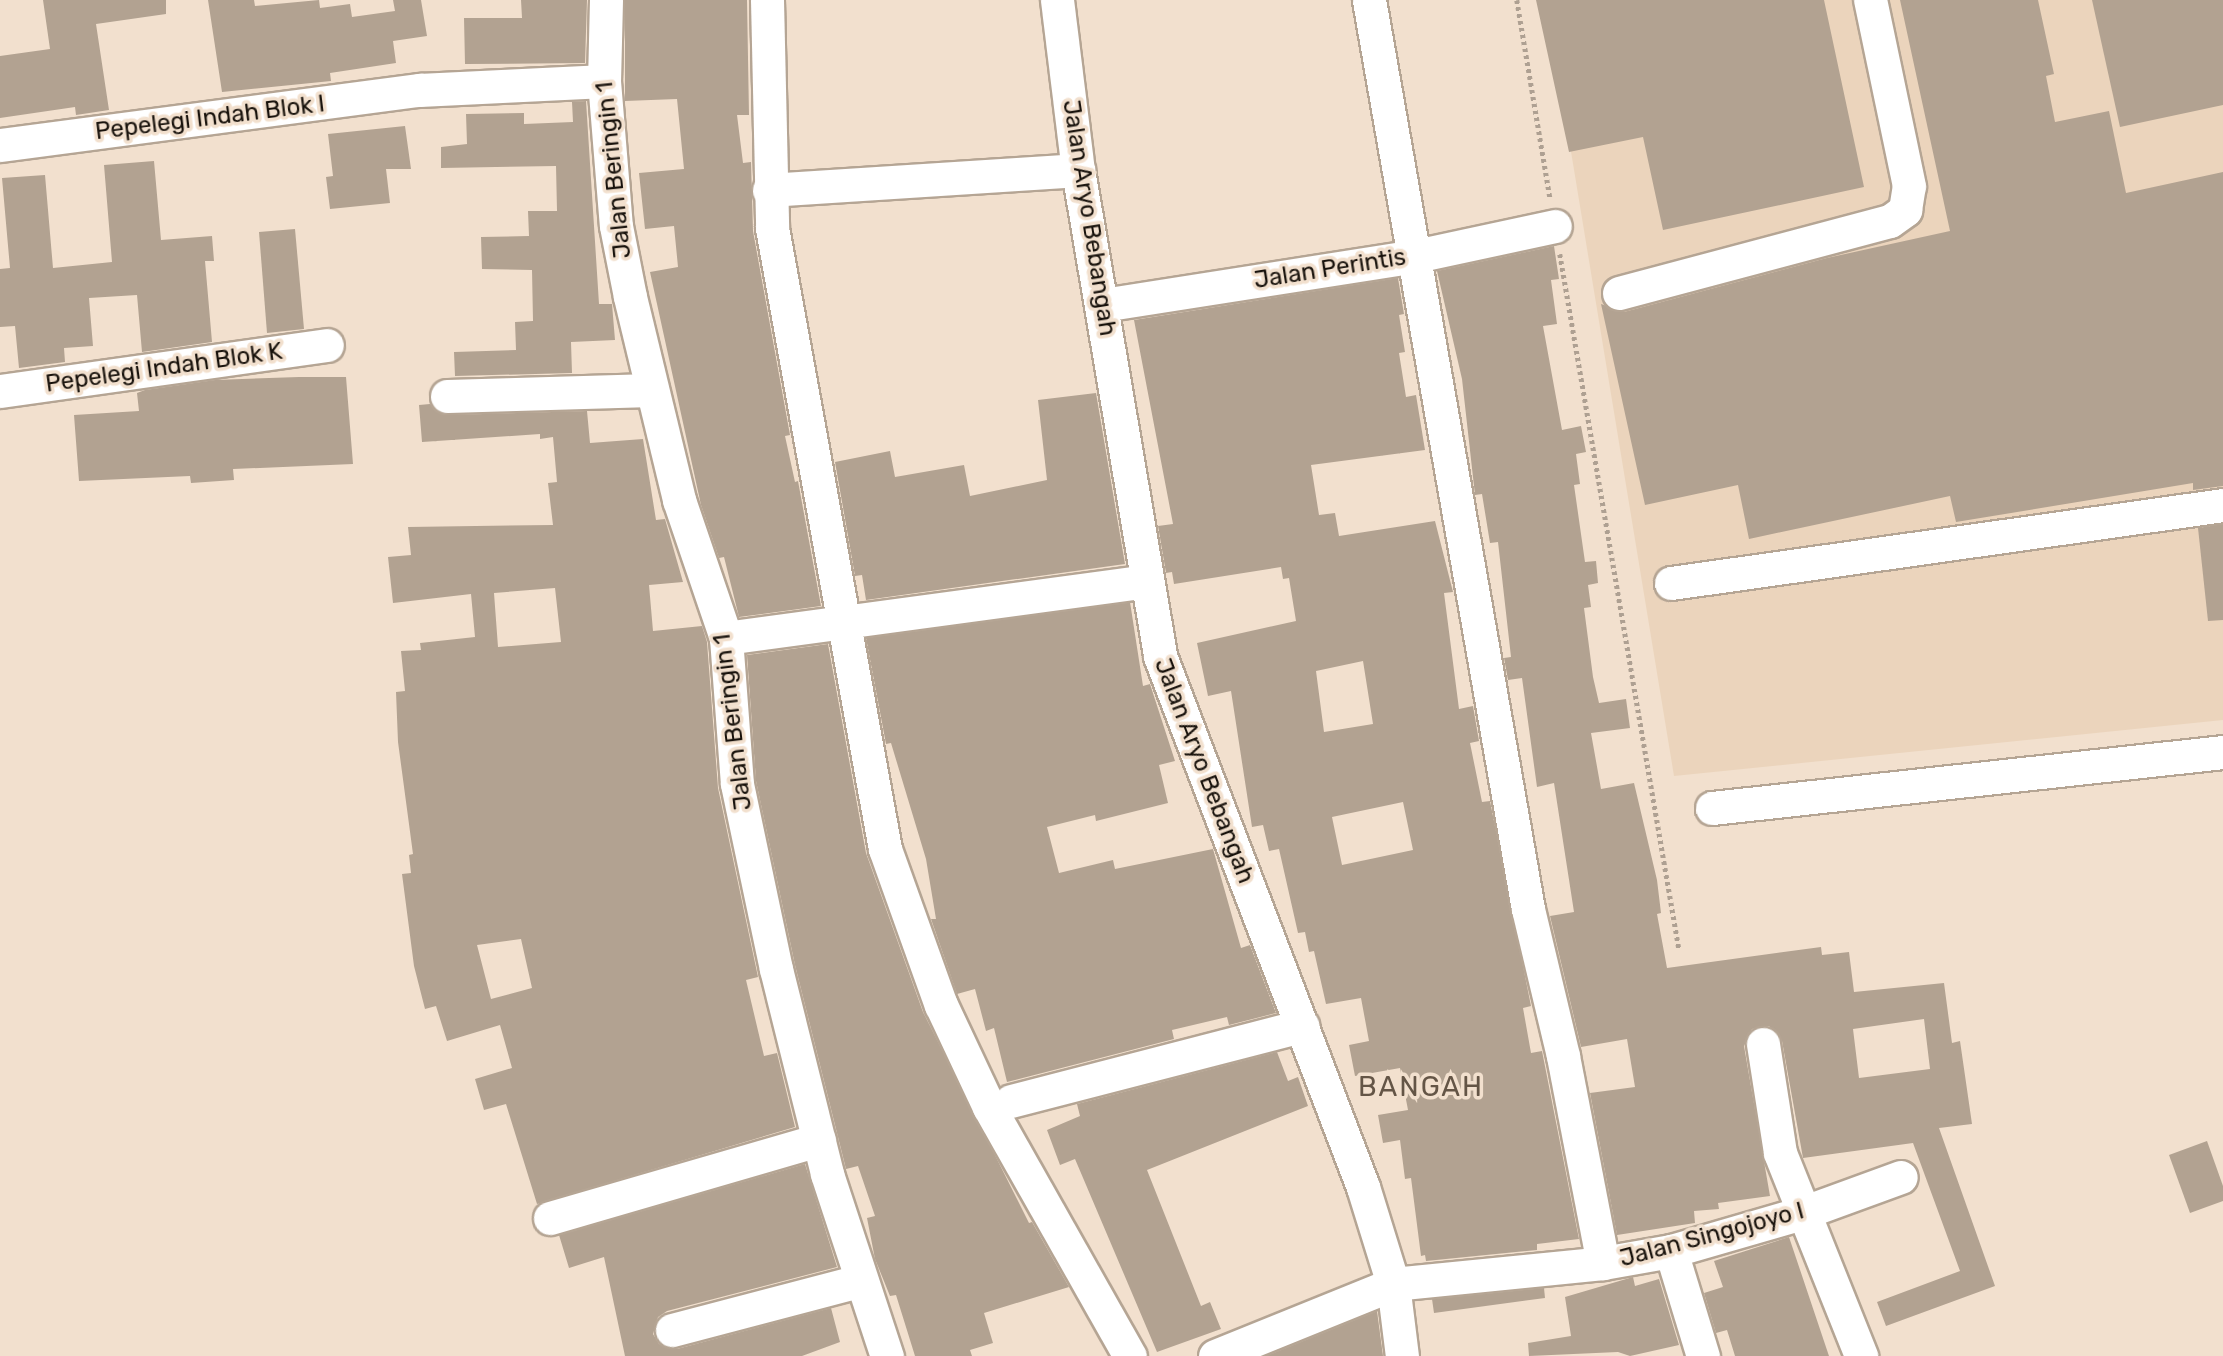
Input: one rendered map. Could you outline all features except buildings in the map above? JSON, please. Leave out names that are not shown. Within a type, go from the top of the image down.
[{"type":"street","name":"Jalan Beringin 1","points":[[606,0],[604,81],[616,226],[679,500],[726,638],[741,806],[819,1140],[859,1280],[887,1356]]},
{"type":"street","points":[[767,0],[769,190],[780,284],[885,849],[941,1005],[989,1107],[1130,1356]]},
{"type":"street","name":"Jalan Aryo Bebangah","points":[[1057,0],[1078,170],[1103,305],[1145,581],[1173,699],[1355,1163],[1393,1284],[1402,1356]]},
{"type":"street","points":[[1369,0],[1416,256],[1528,909],[1563,1056],[1603,1263]]},
{"type":"street","points":[[1619,293],[1890,221],[1905,210],[1909,186],[1870,0]]},
{"type":"street","name":"Pepelegi Indah Blok I","points":[[0,145],[420,90],[604,81]]},
{"type":"street","points":[[769,190],[1078,170]]},
{"type":"street","name":"Jalan Perintis","points":[[1103,305],[1416,256],[1555,226]]},
{"type":"street","name":"Pepelegi Indah Blok K","points":[[0,391],[327,345]]},
{"type":"street","points":[[447,396],[652,390]]},
{"type":"street","points":[[1671,583],[2223,505]]},
{"type":"street","points":[[726,638],[1145,581]]},
{"type":"street","points":[[1712,808],[2223,752]]},
{"type":"street","points":[[1012,1101],[1302,1026]]},
{"type":"street","points":[[1763,1044],[1780,1153],[1861,1356]]},
{"type":"street","points":[[550,1218],[819,1140]]},
{"type":"street","name":"Jalan Singojoyo I","points":[[1215,1356],[1393,1284],[1603,1263],[1671,1251],[1802,1213],[1901,1177]]},
{"type":"street","points":[[1671,1251],[1703,1356]]},
{"type":"street","points":[[672,1331],[859,1280]]},
{"type":"path","points":[[1517,0],[1679,950]]},
{"type":"shaded area","points":[[1546,0],[2223,0],[2223,720],[1674,776]]},
{"type":"district","name":"BANGAH","points":[[1421,1087]]}]
